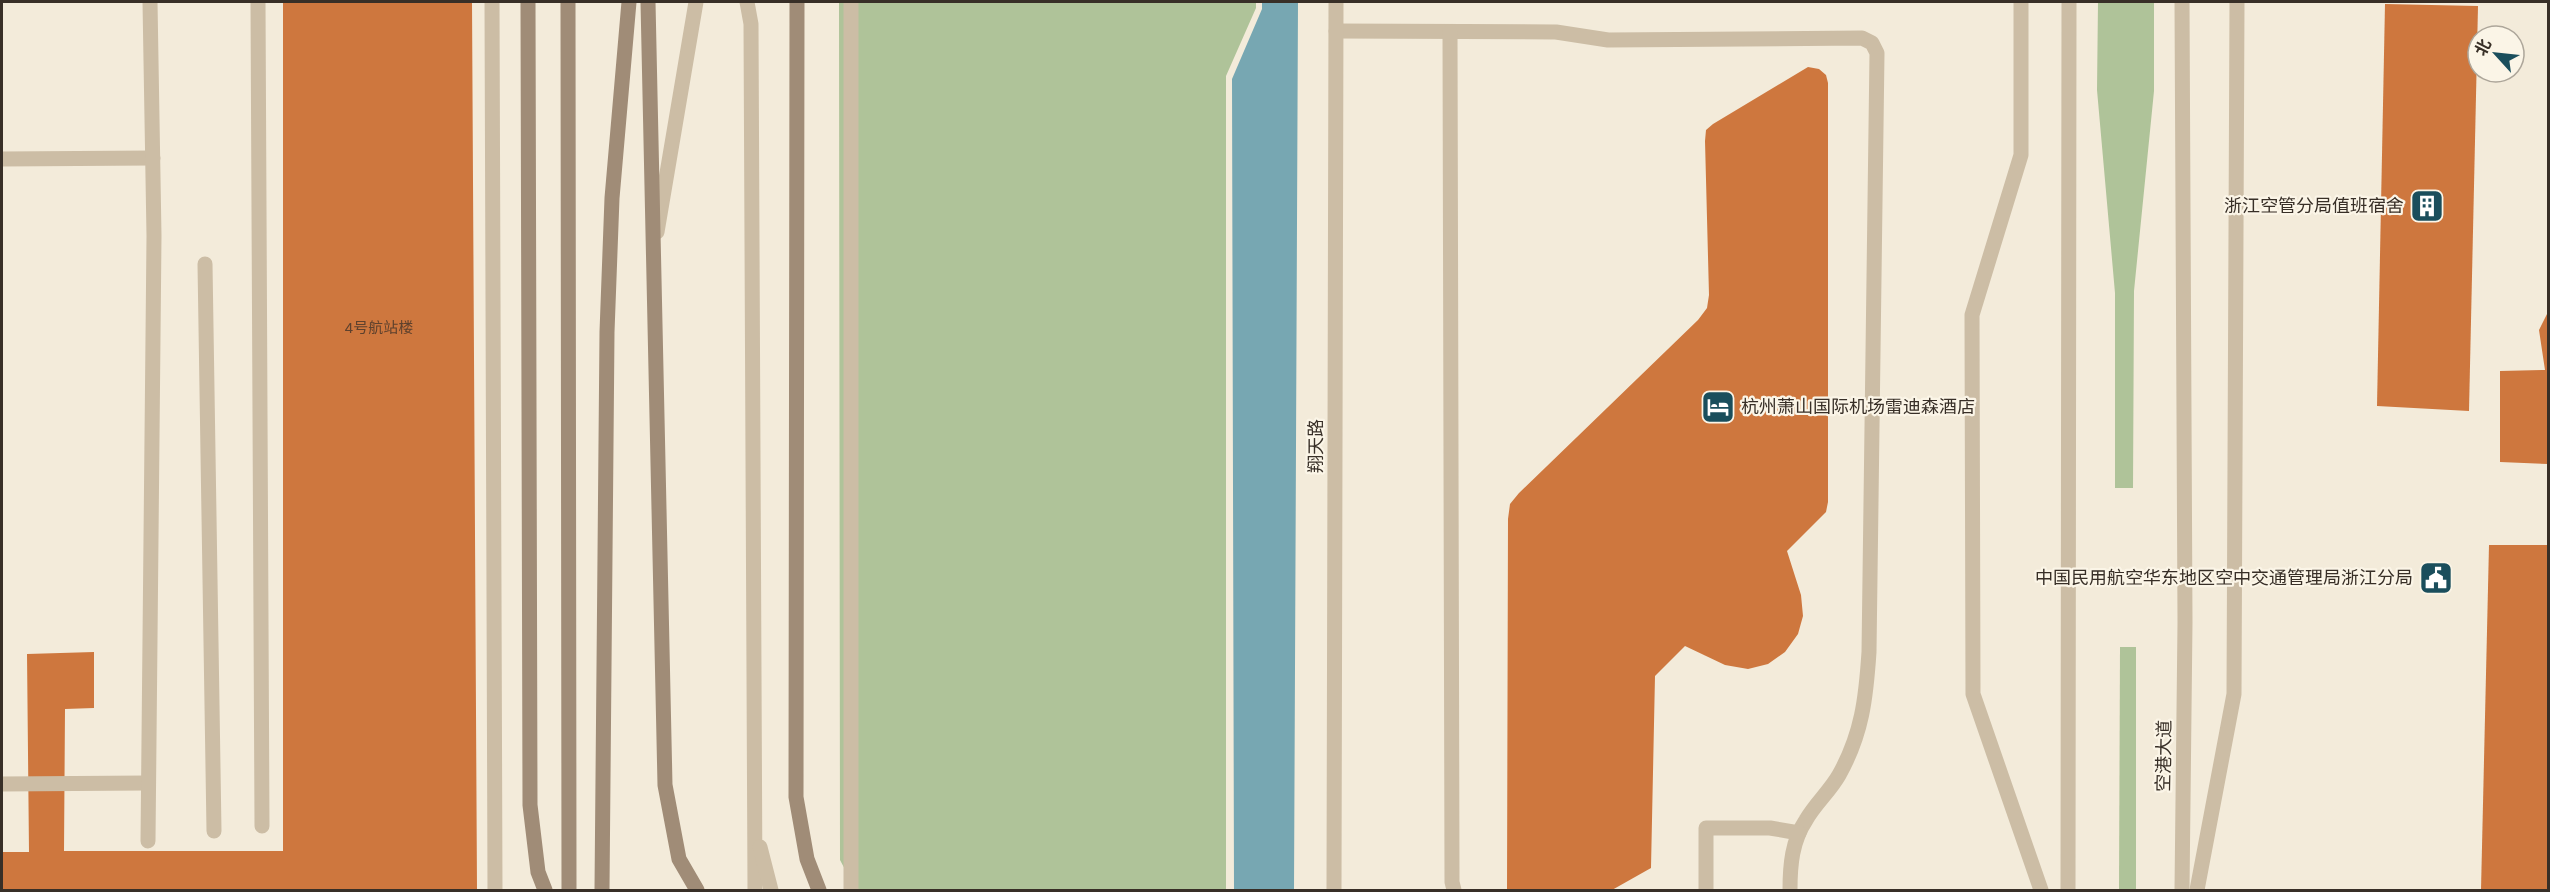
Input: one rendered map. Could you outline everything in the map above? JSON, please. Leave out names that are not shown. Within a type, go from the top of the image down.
[{"type":"main road","points":[[528,2],[530,805],[538,872],[545,891]]},
{"type":"main road","points":[[568,2],[569,891]]},
{"type":"main road","points":[[602,891],[608,321],[612,198],[629,2]]},
{"type":"main road","points":[[648,2],[665,785],[680,860],[697,891]]},
{"type":"main road","points":[[797,2],[796,797],[807,858],[819,891]]},
{"type":"street","points":[[148,841],[154,236],[150,2]]},
{"type":"street","points":[[258,2],[262,826]]},
{"type":"street","points":[[492,2],[495,891]]},
{"type":"street","points":[[655,247],[696,2]]},
{"type":"street","points":[[747,2],[751,24],[755,891]]},
{"type":"street","points":[[851,2],[851,891]]},
{"type":"street","name":"翔天路","points":[[1334,891],[1336,2]]},
{"type":"street","points":[[2022,2],[2021,155],[1972,315],[1973,694],[2041,891]]},
{"type":"street","points":[[2068,891],[2069,2]]},
{"type":"street","name":"空港大道","points":[[2182,2],[2185,622],[2182,891]]},
{"type":"street","points":[[2197,891],[2234,694],[2237,2]]},
{"type":"street","points":[[1336,31],[1556,32],[1608,40],[1862,38],[1872,43],[1877,53],[1870,584],[1866,700],[1857,732],[1838,777],[1805,821],[1795,842],[1790,865],[1790,891]]},
{"type":"street","points":[[1450,32],[1452,870],[1454,891]]},
{"type":"street","points":[[2,159],[153,159]]},
{"type":"street","points":[[205,264],[214,831]]},
{"type":"street","points":[[2,784],[147,783]]},
{"type":"street","points":[[754,824],[771,891]]},
{"type":"street","points":[[1706,891],[1706,828],[1770,828],[1800,833]]},
{"type":"green space","points":[[839,2],[1256,2],[1256,8],[1226,76],[1226,890],[856,890],[840,860]]},
{"type":"green space","points":[[2098,2],[2154,2],[2154,91],[2134,291],[2133,488],[2115,488],[2115,293],[2097,90]]},
{"type":"green space","points":[[2120,647],[2136,647],[2136,890],[2119,890]]},
{"type":"water","points":[[1262,2],[1298,2],[1294,890],[1234,890],[1232,79],[1262,9]]},
{"type":"building","points":[[283,2],[472,2],[477,890],[2,890],[2,852],[29,852],[27,654],[94,652],[94,708],[65,709],[64,851],[283,851]]},
{"type":"building","name":"浙江空管分局值班宿舍","points":[[2385,4],[2478,6],[2478,24],[2466,24],[2466,84],[2476,84],[2469,411],[2377,406]]},
{"type":"building","name":"杭州萧山国际机场雷迪森酒店","points":[[1808,67],[1819,69],[1826,75],[1828,83],[1828,502],[1826,512],[1787,551],[1801,595],[1803,616],[1798,634],[1785,652],[1768,664],[1748,669],[1725,665],[1685,646],[1655,676],[1651,868],[1612,890],[1507,890],[1508,519],[1510,504],[1698,320],[1707,308],[1709,295],[1706,130]]},
{"type":"building","points":[[2548,312],[2548,464],[2500,462],[2500,371],[2545,370],[2539,330]]},
{"type":"building","points":[[2489,545],[2548,545],[2548,890],[2481,890]]},
{"type":"place","name":"浙江空管分局值班宿舍","points":[[2427,206]]},
{"type":"place","name":"杭州萧山国际机场雷迪森酒店","points":[[1718,407]]},
{"type":"place","name":"中国民用航空华东地区空中交通管理局浙江分局","points":[[2436,578]]}]
